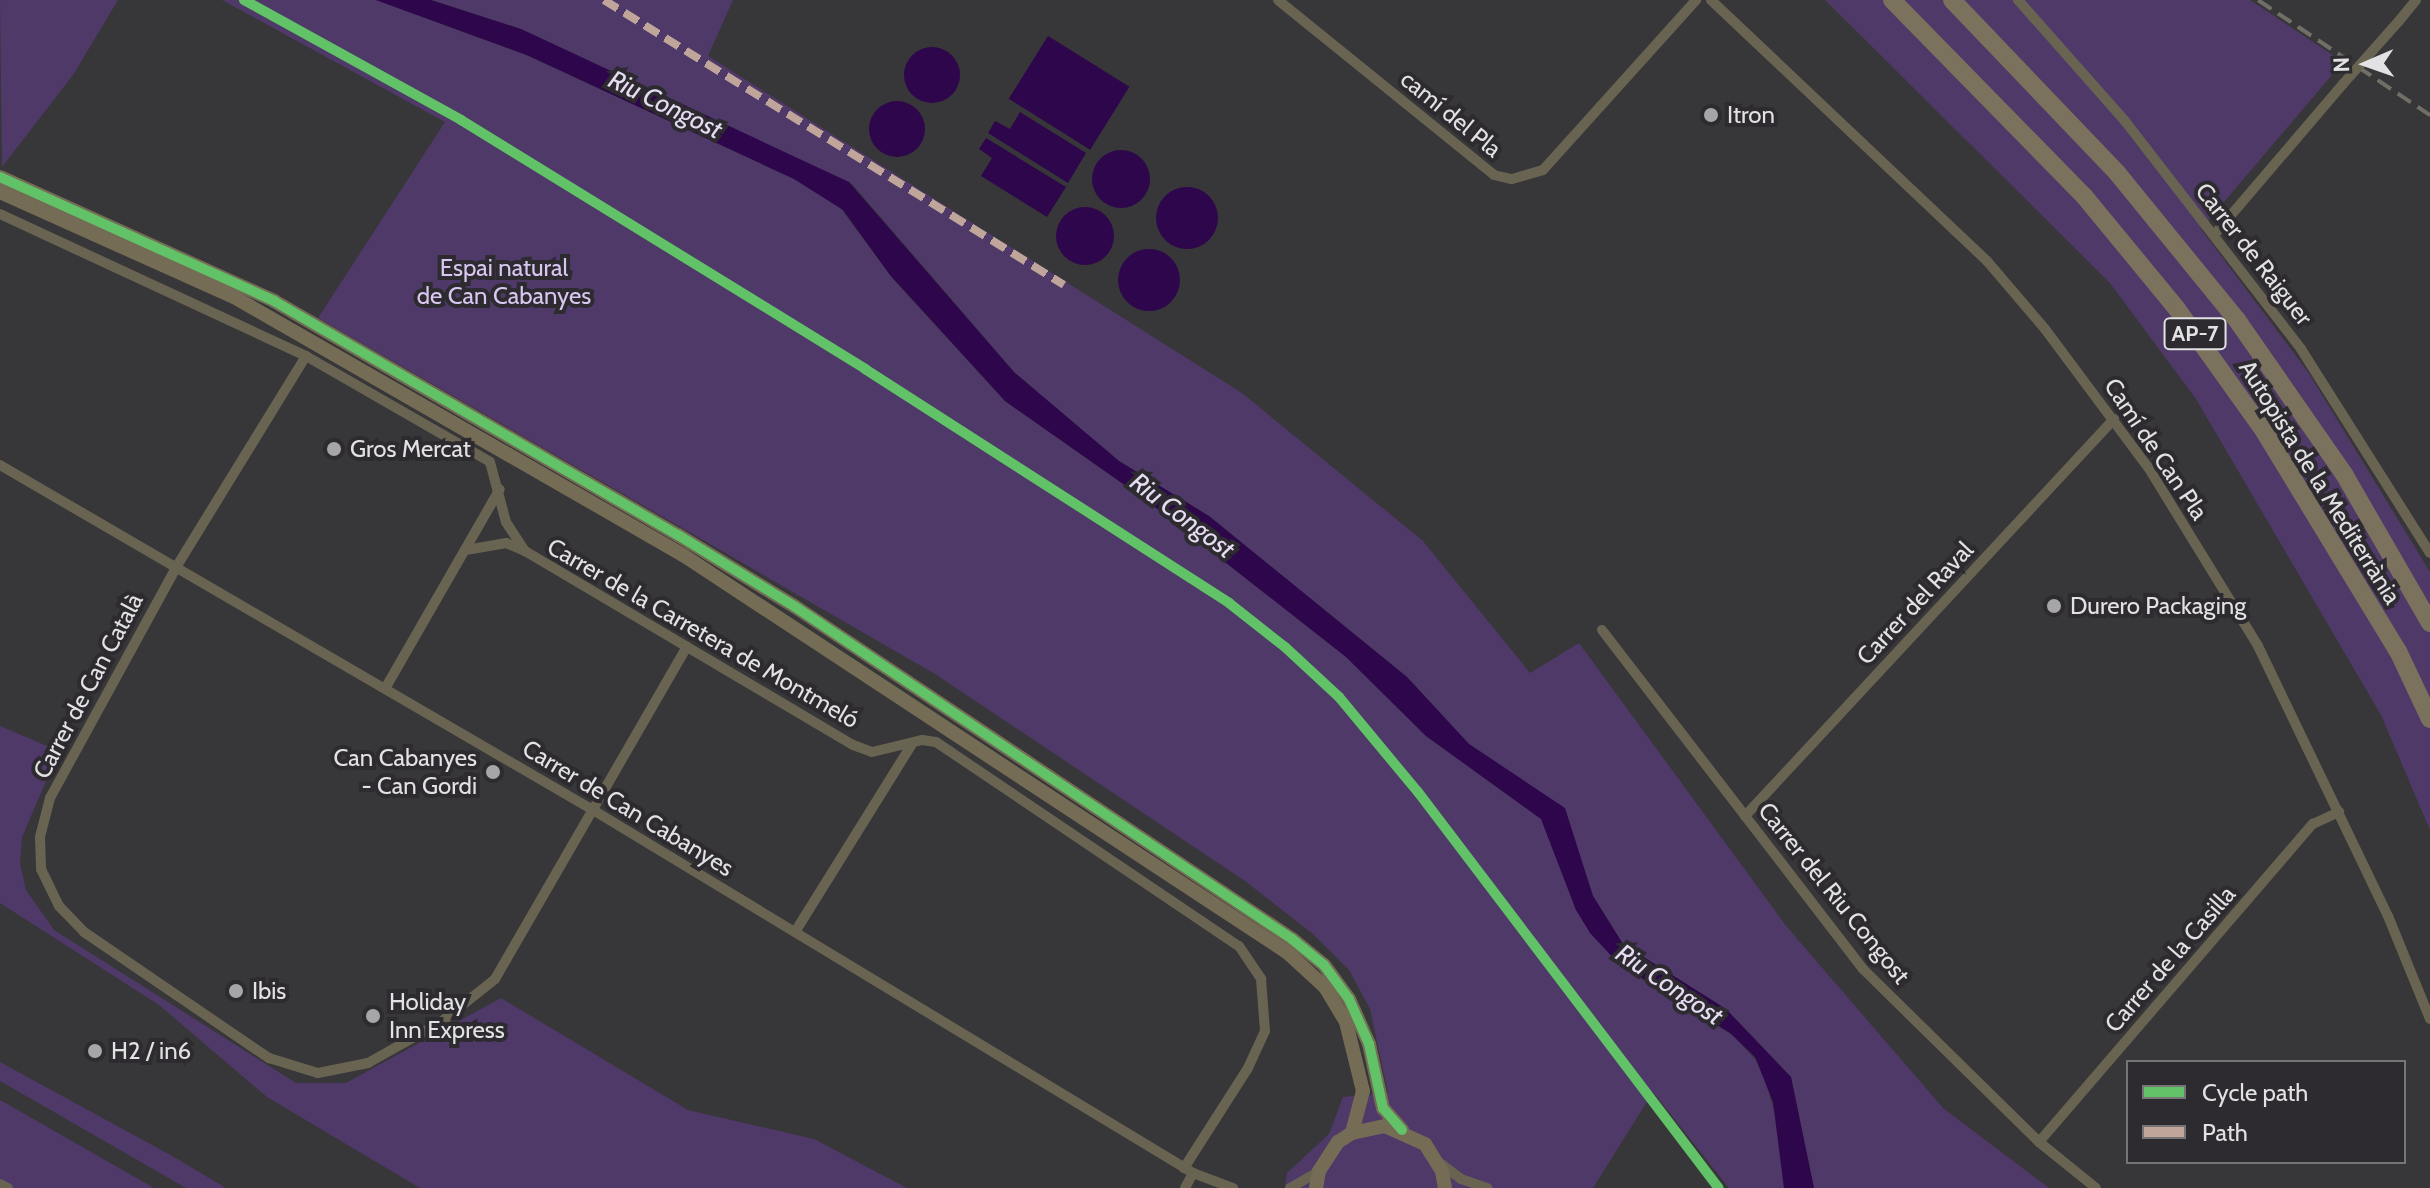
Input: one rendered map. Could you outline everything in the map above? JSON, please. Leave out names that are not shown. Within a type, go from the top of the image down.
[{"type":"highway","name":"Autopista de la Mediterrània","points":[[1892,0],[2084,196],[2177,309],[2264,431],[2398,651],[2430,719]]},
{"type":"highway","name":"Autopista de la Mediterrània","points":[[1952,0],[2081,132],[2237,320],[2344,474],[2430,623]]},
{"type":"street","name":"camí del Pla","points":[[1278,0],[1494,175],[1512,179],[1543,170],[1696,0]]},
{"type":"street","name":"Camí de Can Pla","points":[[1711,0],[1987,261],[2114,419],[2258,646],[2339,812],[2430,1019]]},
{"type":"street","name":"Carrer de Raiguer","points":[[2018,0],[2125,121],[2301,349],[2430,553]]},
{"type":"street","points":[[2214,235],[2416,0]]},
{"type":"street","points":[[0,177],[274,301],[665,528],[794,606],[1279,930],[1324,965],[1349,999],[1369,1044],[1383,1108],[1447,1171],[1487,1188]]},
{"type":"street","points":[[0,192],[234,297],[683,555],[1288,953],[1325,987],[1346,1022],[1363,1091],[1352,1133]]},
{"type":"street","name":"Carrer de la Carretera de Montmeló","points":[[0,214],[306,356],[490,462],[500,489],[506,522],[525,551],[853,745],[872,752],[936,742],[1239,946],[1254,964],[1267,1013],[1259,1048],[1188,1171],[1185,1188]]},
{"type":"street","name":"Carrer de Can Català","points":[[306,356],[177,566],[59,775],[40,837],[41,869],[59,906],[84,932],[269,1058],[318,1073],[350,1071],[441,1022],[495,979],[687,646]]},
{"type":"street","name":"Carrer del Raval","points":[[1745,816],[2114,419]]},
{"type":"street","name":"Carrer de Can Cabanyes","points":[[0,465],[593,810],[1188,1171],[1233,1188]]},
{"type":"street","points":[[386,687],[500,489]]},
{"type":"street","points":[[466,550],[506,543],[525,551]]},
{"type":"street","name":"Carrer del Riu Congost","points":[[1602,630],[1863,969],[2039,1142],[2096,1188]]},
{"type":"street","points":[[795,932],[912,744]]},
{"type":"street","name":"Carrer de la Casilla","points":[[2039,1142],[2313,824],[2339,812]]},
{"type":"street","points":[[1316,1188],[1319,1171],[1338,1142],[1352,1133],[1385,1126],[1402,1130]]},
{"type":"street","points":[[1434,1155],[1445,1188]]},
{"type":"street","points":[[1290,1188],[1319,1171]]},
{"type":"street","points":[[0,1184],[8,1188]]},
{"type":"green space","points":[[0,0],[118,0],[73,75],[2,167]]},
{"type":"green space","name":"Espai natural de Can Cabanyes","points":[[222,0],[376,0],[524,54],[794,179],[839,206],[893,279],[1005,401],[1146,500],[1346,657],[1426,736],[1541,819],[1576,910],[1591,933],[1636,976],[1734,1036],[1761,1066],[1775,1114],[1784,1188],[1729,1188],[1653,1092],[1593,1188],[1285,1188],[1287,1173],[1329,1134],[1343,1097],[1388,1093],[1370,1009],[1349,970],[1313,934],[1245,881],[935,674],[318,318],[445,122]]},
{"type":"green space","points":[[431,0],[733,0],[708,56],[1242,393],[1423,541],[1530,673],[1579,643],[1787,927],[1943,1108],[2049,1188],[1814,1188],[1791,1077],[1726,1009],[1623,944],[1593,896],[1564,808],[1469,744],[1407,677],[1209,516],[1119,461],[1014,372],[853,185],[521,29]]},
{"type":"green space","points":[[1825,0],[2250,0],[2343,62],[2201,229],[2308,372],[2430,572],[2430,830],[2381,715],[2196,399],[2110,283]]},
{"type":"green space","points":[[0,726],[59,751],[22,837],[20,864],[26,890],[54,930],[296,1083],[346,1083],[501,998],[688,1110],[814,1139],[907,1188],[420,1188],[267,1097],[159,1005],[0,903]]},
{"type":"green space","points":[[0,1062],[226,1188],[186,1188],[0,1081]]},
{"type":"green space","points":[[2,1101],[154,1188],[0,1188]]},
{"type":"water","name":"Riu Congost","points":[[376,0],[431,0],[521,29],[849,182],[1014,372],[1119,461],[1209,516],[1407,677],[1469,744],[1565,808],[1593,896],[1623,944],[1726,1009],[1791,1077],[1814,1188],[1784,1188],[1773,1102],[1755,1057],[1730,1033],[1618,963],[1590,933],[1576,910],[1541,819],[1426,736],[1346,657],[1146,500],[1005,401],[890,275],[843,210],[794,179],[529,56]]},
{"type":"water","points":[[1048,36],[1129,87],[1090,150],[1009,99]]},
{"type":"water","points":[[932,47],[952,55],[960,75],[952,95],[932,103],[912,95],[904,75],[912,55]]},
{"type":"water","points":[[897,101],[917,109],[925,129],[917,149],[897,157],[877,149],[869,129],[877,109]]},
{"type":"water","points":[[1020,112],[1086,153],[1068,183],[988,133],[995,121],[1010,129]]},
{"type":"water","points":[[986,138],[1066,187],[1047,217],[981,176],[992,158],[979,149]]},
{"type":"water","points":[[1121,150],[1132,152],[1141,159],[1148,168],[1148,190],[1141,199],[1132,206],[1121,208],[1110,206],[1101,199],[1094,190],[1092,179],[1094,168],[1101,159],[1110,152]]},
{"type":"water","points":[[1187,187],[1199,189],[1209,196],[1216,206],[1216,230],[1209,240],[1199,247],[1187,249],[1175,247],[1165,240],[1158,230],[1156,218],[1158,206],[1165,196],[1175,189]]},
{"type":"water","points":[[1085,207],[1096,209],[1105,216],[1112,225],[1112,247],[1105,256],[1096,263],[1085,265],[1074,263],[1065,256],[1058,247],[1056,236],[1058,225],[1065,216],[1074,209]]},
{"type":"water","points":[[1143,249],[1155,249],[1171,258],[1178,268],[1178,292],[1171,302],[1155,311],[1143,311],[1123,297],[1118,286],[1118,274],[1132,254]]},
{"type":"railway","points":[[2258,0],[2430,115]]},
{"type":"marked path","points":[[604,0],[1064,285]]},
{"type":"cycle path","points":[[244,0],[461,120],[865,369],[1229,603],[1285,647],[1339,697],[1418,792],[1719,1188]]},
{"type":"cycle path","points":[[0,177],[274,301],[678,535],[794,606],[1292,939],[1324,965],[1349,999],[1369,1044],[1383,1108],[1402,1130]]},
{"type":"place","name":"Itron","points":[[1711,115]]},
{"type":"place","name":"Gros Mercat","points":[[334,449]]},
{"type":"place","name":"Durero Packaging","points":[[2054,606]]},
{"type":"place","name":"Can Cabanyes - Can Gordi","points":[[493,772]]},
{"type":"place","name":"Ibis","points":[[236,991]]},
{"type":"place","name":"Holiday Inn Express","points":[[373,1016]]},
{"type":"place","name":"H2 / in6","points":[[95,1051]]}]
